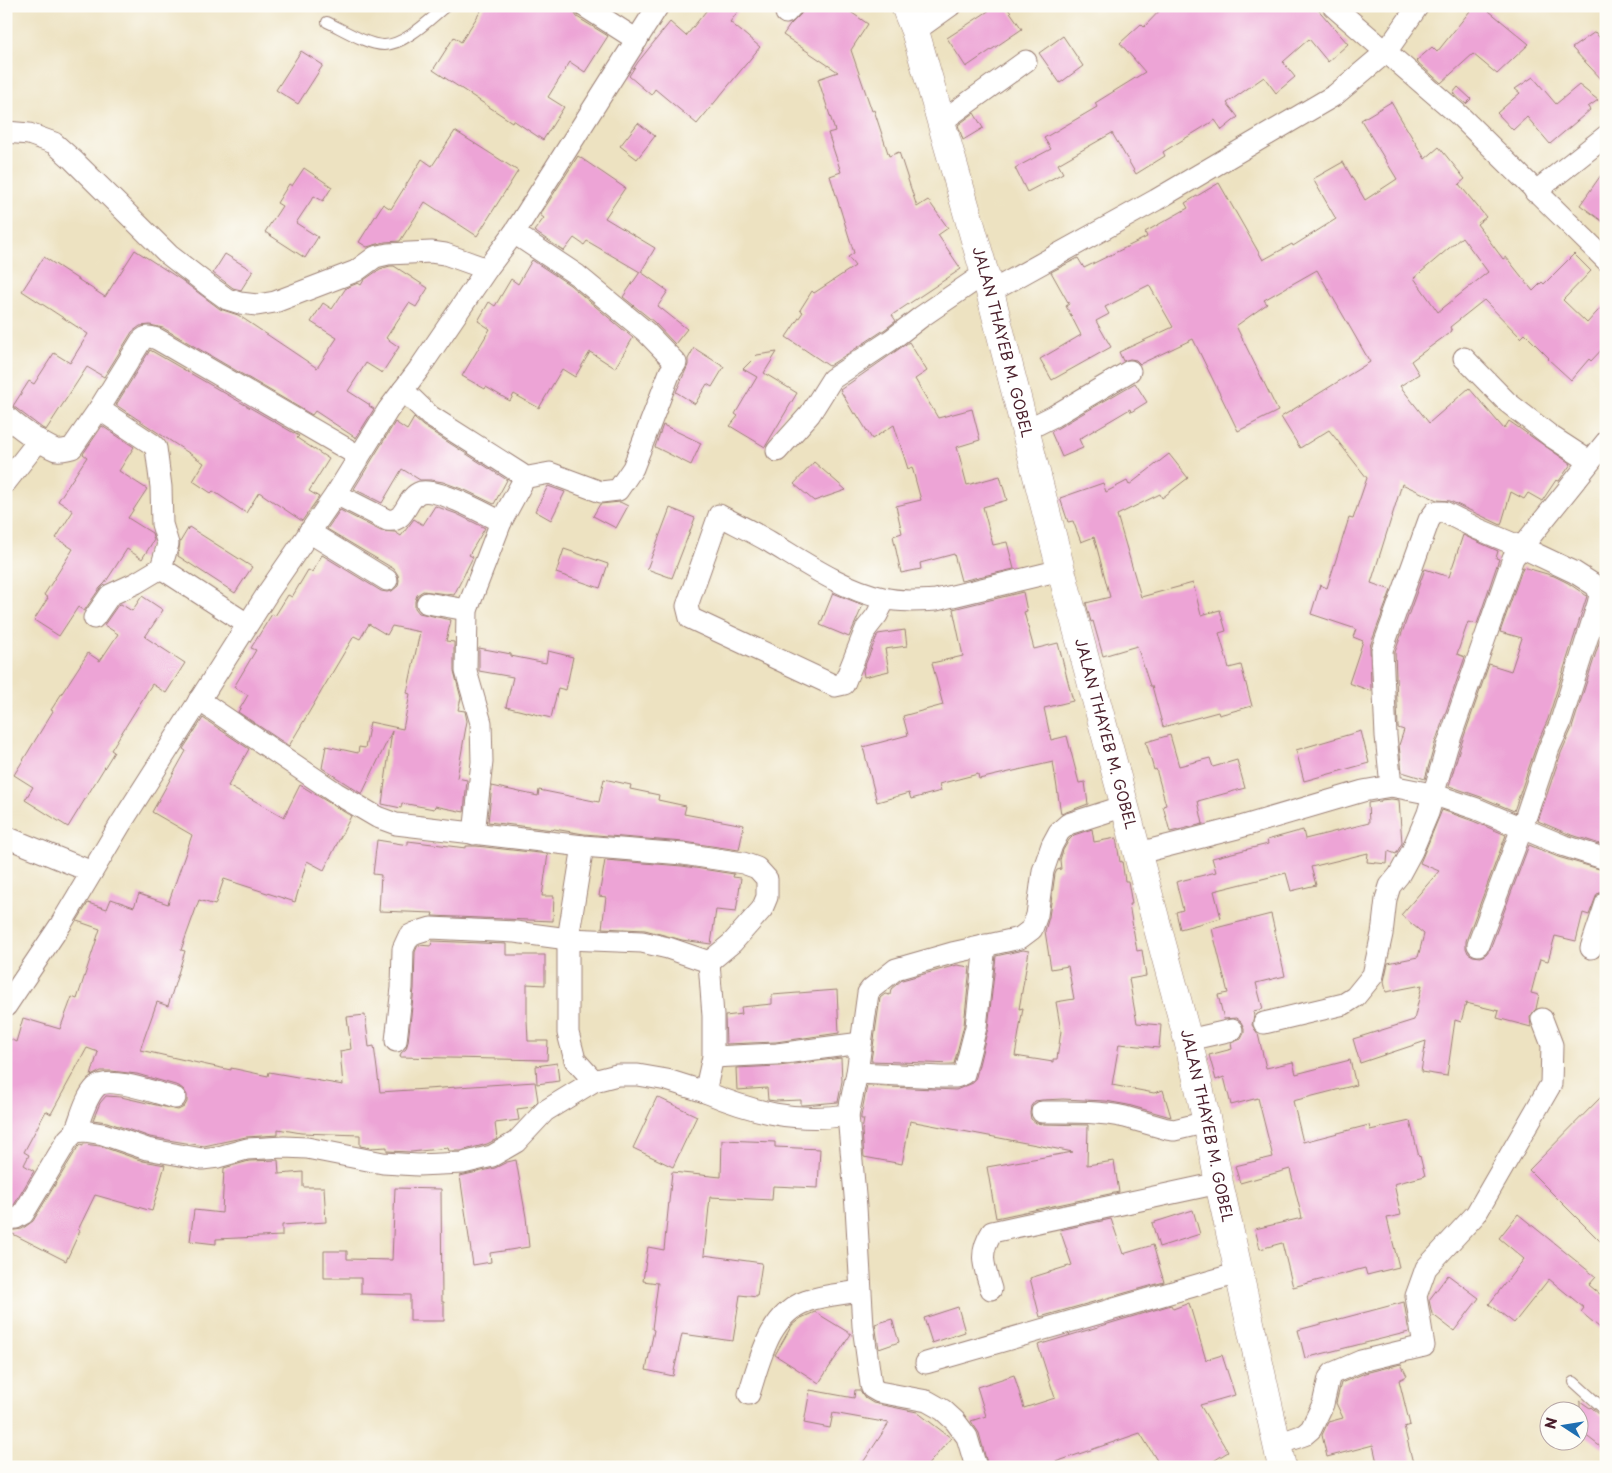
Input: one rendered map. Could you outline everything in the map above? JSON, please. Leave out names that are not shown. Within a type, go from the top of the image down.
[{"type":"main road","name":"JALAN THAYEB M. GOBEL","points":[[910,19],[987,283],[1061,570],[1188,1040],[1280,1456]]},
{"type":"street","points":[[584,6],[637,40]]},
{"type":"street","points":[[6,1006],[61,924],[248,624],[336,494],[388,410],[514,233],[658,6]]},
{"type":"street","points":[[910,19],[950,6]]},
{"type":"street","points":[[1333,6],[1458,115],[1606,260]]},
{"type":"street","points":[[777,451],[810,414],[832,379],[891,340],[921,317],[1156,200],[1327,100],[1358,77],[1386,52],[1418,6]]},
{"type":"street","points":[[941,122],[1026,61]]},
{"type":"street","points":[[6,132],[29,134],[54,143],[169,256],[221,294],[240,303],[257,305],[275,302],[356,271],[375,257],[388,254],[431,252],[445,254],[487,269]]},
{"type":"street","points":[[1535,192],[1606,136]]},
{"type":"street","points":[[514,233],[577,276],[646,332],[676,363],[670,372],[632,468],[618,490],[601,492],[550,473],[523,478]]},
{"type":"street","points":[[6,416],[39,440],[58,450],[72,448],[99,409],[143,338],[150,336],[359,456]]},
{"type":"street","points":[[1464,358],[1507,402],[1552,438],[1589,461]]},
{"type":"street","points":[[1026,430],[1054,416],[1130,371]]},
{"type":"street","points":[[403,390],[430,416],[521,474],[523,478],[501,522],[468,610],[466,671],[481,723],[482,762],[474,834]]},
{"type":"street","points":[[94,618],[110,595],[136,583],[160,568],[168,544],[162,524],[161,487],[156,448],[99,409]]},
{"type":"street","points":[[6,482],[39,440]]},
{"type":"street","points":[[1264,1023],[1344,1004],[1355,997],[1373,975],[1390,886],[1412,851],[1428,813],[1447,747],[1513,558],[1606,442]]},
{"type":"street","points":[[336,494],[387,520],[394,521],[399,518],[414,496],[421,492],[429,492],[467,504],[501,522]]},
{"type":"street","points":[[1391,786],[1386,736],[1382,650],[1435,512],[1444,512],[1521,547],[1574,572],[1596,586],[1600,595],[1560,724],[1548,748],[1522,828],[1478,945]]},
{"type":"street","points":[[885,599],[877,615],[866,629],[844,684],[835,686],[690,618],[688,606],[719,515],[768,541],[806,565],[856,590],[885,599],[936,600],[1061,570]]},
{"type":"street","points":[[309,532],[387,580]]},
{"type":"street","points":[[160,568],[248,624]]},
{"type":"street","points":[[427,603],[468,610]]},
{"type":"street","points":[[199,700],[313,778],[376,817],[396,824],[584,846],[683,854],[743,863],[757,868],[767,879],[768,897],[762,909],[732,943],[709,962]]},
{"type":"street","points":[[1139,853],[1237,828],[1363,791],[1391,786],[1432,794],[1477,809],[1562,845],[1606,859]]},
{"type":"street","points":[[976,1467],[967,1437],[955,1421],[943,1410],[927,1401],[878,1392],[872,1388],[869,1379],[864,1344],[856,1207],[848,1115],[857,1073],[868,993],[871,988],[893,970],[935,957],[1020,938],[1032,929],[1037,915],[1043,871],[1052,845],[1059,832],[1068,824],[1125,806]]},
{"type":"street","points":[[6,837],[92,872]]},
{"type":"street","points":[[584,846],[568,939],[568,1033],[575,1060],[594,1080]]},
{"type":"street","points":[[1591,948],[1606,903]]},
{"type":"street","points":[[396,1041],[402,988],[403,949],[409,936],[415,932],[431,928],[515,932],[568,939],[642,942],[668,948],[709,962]]},
{"type":"street","points":[[857,1073],[941,1077],[956,1077],[964,1074],[976,1026],[985,945]]},
{"type":"street","points":[[705,1092],[713,1057],[713,1016],[709,962]]},
{"type":"street","points":[[1280,1456],[1310,1429],[1324,1404],[1329,1378],[1333,1374],[1361,1360],[1424,1346],[1416,1296],[1426,1268],[1476,1214],[1551,1084],[1552,1045],[1542,1019]]},
{"type":"street","points":[[1188,1040],[1232,1030]]},
{"type":"street","points":[[713,1057],[777,1054],[861,1043]]},
{"type":"street","points":[[75,1132],[84,1131],[103,1134],[147,1149],[202,1159],[218,1157],[247,1149],[284,1147],[307,1148],[382,1163],[418,1165],[463,1163],[492,1156],[516,1142],[545,1111],[594,1080],[617,1075],[638,1075],[666,1080],[705,1092],[732,1103],[771,1114],[804,1118],[848,1115]]},
{"type":"street","points":[[6,1219],[16,1218],[23,1214],[68,1138],[75,1132],[90,1094],[98,1085],[119,1083],[175,1098]]},
{"type":"street","points":[[1042,1112],[1106,1114],[1174,1130],[1207,1122]]},
{"type":"street","points":[[991,1289],[982,1260],[992,1232],[1219,1183]]},
{"type":"street","points":[[926,1363],[1239,1273]]},
{"type":"street","points":[[749,1394],[765,1343],[778,1322],[795,1306],[808,1300],[860,1291]]},
{"type":"lane","points":[[327,22],[365,40],[385,45],[408,38],[446,6]]},
{"type":"lane","points":[[1574,1382],[1606,1411]]},
{"type":"building","points":[[484,6],[570,6],[577,17],[608,36],[585,72],[570,62],[548,97],[564,107],[543,140],[433,70],[454,37],[461,42]]},
{"type":"building","points":[[710,6],[742,6],[730,22],[760,47],[697,124],[655,89],[651,95],[629,76],[670,22],[686,36]]},
{"type":"building","points":[[804,6],[842,6],[868,24],[851,50],[889,156],[899,152],[917,207],[928,200],[948,228],[938,235],[961,269],[892,315],[896,321],[829,366],[786,337],[803,312],[800,310],[812,291],[814,293],[855,266],[848,257],[854,253],[830,176],[841,172],[828,133],[835,131],[818,79],[838,72],[783,35],[801,14]]},
{"type":"building","points":[[996,6],[1006,6],[1022,29],[966,67],[947,38]]},
{"type":"building","points":[[1164,6],[1315,6],[1348,44],[1328,62],[1309,39],[1283,62],[1295,77],[1276,93],[1264,77],[1227,103],[1238,117],[1222,130],[1215,120],[1163,152],[1165,156],[1136,174],[1112,133],[1058,164],[1063,173],[1027,192],[1015,168],[1051,149],[1044,138],[1097,107],[1095,103],[1145,72],[1120,43],[1141,24],[1144,27]]},
{"type":"building","points":[[1474,6],[1483,6],[1529,44],[1497,74],[1473,54],[1441,83],[1416,61],[1432,47],[1437,52]]},
{"type":"building","points":[[1595,32],[1606,46],[1606,84],[1572,48]]},
{"type":"building","points":[[1063,36],[1083,66],[1060,83],[1039,53]]},
{"type":"building","points":[[301,51],[323,65],[298,104],[276,90]]},
{"type":"building","points":[[1533,77],[1556,104],[1579,85],[1598,100],[1588,107],[1590,110],[1550,144],[1527,117],[1513,130],[1497,113],[1520,93],[1515,89]]},
{"type":"building","points":[[1458,87],[1471,99],[1466,104],[1453,93]]},
{"type":"building","points":[[1391,102],[1425,159],[1439,147],[1465,179],[1459,184],[1486,217],[1477,224],[1503,259],[1506,257],[1533,291],[1542,282],[1544,284],[1574,254],[1591,271],[1563,300],[1587,323],[1606,302],[1606,345],[1591,361],[1589,359],[1571,380],[1525,334],[1521,338],[1484,300],[1450,327],[1452,331],[1411,361],[1419,374],[1400,386],[1429,423],[1469,388],[1504,429],[1509,421],[1571,464],[1559,481],[1556,480],[1542,501],[1528,493],[1524,499],[1511,492],[1501,525],[1450,501],[1437,500],[1402,484],[1371,583],[1391,590],[1370,646],[1371,691],[1349,683],[1363,641],[1353,637],[1356,629],[1311,614],[1320,585],[1327,588],[1349,518],[1353,519],[1367,478],[1329,430],[1300,448],[1281,417],[1370,362],[1317,270],[1264,300],[1267,304],[1236,326],[1278,411],[1238,431],[1193,339],[1140,364],[1136,360],[1123,361],[1119,352],[1173,327],[1149,285],[1105,307],[1109,314],[1096,321],[1111,347],[1052,380],[1040,359],[1081,335],[1066,306],[1069,304],[1051,272],[1078,258],[1084,268],[1147,237],[1145,232],[1188,208],[1185,203],[1219,183],[1263,260],[1292,244],[1293,246],[1336,219],[1313,179],[1343,162],[1365,200],[1397,179],[1361,120]],"holes":[[[1462,237],[1488,272],[1438,312],[1414,278]]]},
{"type":"building","points":[[974,113],[983,128],[963,140],[958,125]]},
{"type":"building","points":[[638,123],[655,136],[637,159],[620,146]]},
{"type":"building","points":[[455,131],[518,171],[477,236],[425,202],[400,241],[385,242],[367,247],[359,242],[383,204],[391,209],[422,159],[432,166]]},
{"type":"building","points":[[578,156],[625,188],[605,218],[655,248],[641,272],[668,291],[658,306],[687,329],[675,344],[654,322],[623,297],[640,272],[587,241],[584,245],[574,238],[564,251],[534,231],[544,218],[540,215]]},
{"type":"building","points":[[304,168],[332,187],[323,201],[314,196],[296,223],[318,237],[305,258],[265,232],[282,206],[277,203],[289,184],[292,186]]},
{"type":"building","points":[[1606,168],[1606,224],[1580,205]]},
{"type":"building","points":[[135,250],[180,279],[220,309],[238,315],[317,368],[337,338],[311,322],[323,303],[332,309],[346,288],[358,283],[361,285],[364,280],[380,269],[390,266],[394,266],[428,288],[416,307],[409,303],[386,338],[399,347],[382,373],[366,363],[348,391],[374,409],[356,438],[315,411],[312,415],[163,328],[150,325],[140,326],[132,332],[104,377],[87,367],[46,430],[42,428],[13,406],[29,381],[34,384],[54,353],[70,363],[88,334],[22,291],[44,257],[105,297]]},
{"type":"building","points":[[225,254],[253,271],[241,290],[233,288],[213,273]]},
{"type":"building","points":[[532,260],[570,285],[633,338],[615,368],[590,352],[575,377],[562,369],[539,408],[514,394],[510,401],[462,376],[490,329],[478,321],[489,302],[495,306],[511,279],[518,284]]},
{"type":"building","points":[[909,342],[927,371],[915,379],[938,418],[972,409],[980,440],[957,447],[967,485],[1000,476],[1007,500],[983,507],[993,545],[1007,542],[1014,569],[961,581],[954,554],[920,563],[921,569],[901,573],[893,536],[902,533],[896,506],[921,500],[912,467],[908,469],[894,425],[872,439],[840,390]]},
{"type":"building","points":[[694,348],[724,367],[712,387],[707,384],[695,404],[676,392]]},
{"type":"building","points":[[150,350],[299,436],[297,438],[329,459],[309,491],[319,497],[302,521],[259,492],[246,513],[213,491],[211,493],[193,481],[204,463],[116,405]]},
{"type":"building","points":[[777,352],[764,373],[797,393],[765,447],[730,426],[738,416],[735,414],[757,377],[743,369],[757,355]]},
{"type":"building","points":[[1135,383],[1147,402],[1131,412],[1130,409],[1079,439],[1083,448],[1062,457],[1051,432]]},
{"type":"building","points":[[414,418],[423,426],[507,480],[494,504],[443,482],[420,480],[402,469],[382,503],[354,489],[395,422],[407,430]]},
{"type":"building","points":[[663,425],[701,443],[691,465],[655,447]]},
{"type":"building","points":[[102,426],[134,447],[119,471],[147,489],[128,518],[152,533],[154,540],[142,559],[127,549],[84,611],[78,607],[59,636],[34,620],[48,598],[44,595],[73,549],[56,538],[73,511],[58,501],[87,457],[83,454]]},
{"type":"building","points":[[1169,454],[1188,478],[1162,498],[1160,494],[1117,515],[1141,597],[1193,583],[1201,615],[1220,610],[1226,631],[1219,633],[1229,668],[1241,665],[1252,706],[1219,715],[1218,712],[1163,727],[1152,686],[1150,686],[1137,646],[1103,656],[1086,603],[1110,597],[1094,537],[1081,542],[1073,521],[1068,522],[1060,498],[1103,483],[1106,492],[1127,481],[1129,485]]},
{"type":"building","points":[[814,462],[846,490],[814,501],[794,484]]},
{"type":"building","points":[[548,486],[565,492],[551,520],[535,511]]},
{"type":"building","points":[[620,502],[628,506],[616,528],[593,516],[600,504]]},
{"type":"building","points":[[435,506],[457,514],[485,528],[469,555],[473,557],[454,595],[423,591],[417,595],[415,601],[415,608],[419,613],[451,620],[446,641],[454,642],[454,671],[461,698],[458,710],[465,711],[467,721],[457,778],[467,780],[464,812],[435,806],[434,809],[402,803],[401,808],[382,804],[392,731],[362,794],[322,768],[326,746],[358,753],[359,747],[365,748],[370,722],[403,729],[410,694],[407,693],[420,632],[392,626],[387,635],[369,624],[360,639],[354,636],[289,746],[238,712],[248,695],[234,687],[256,650],[251,648],[272,614],[275,616],[288,595],[292,597],[308,570],[312,572],[322,555],[381,591],[392,591],[398,586],[398,575],[394,569],[327,529],[340,510],[381,531],[395,532],[401,536],[414,519],[423,525]]},
{"type":"building","points":[[670,508],[695,518],[672,578],[647,569]]},
{"type":"building","points":[[189,527],[252,567],[235,593],[178,556],[180,542]]},
{"type":"building","points":[[1463,535],[1498,551],[1496,558],[1499,559],[1477,624],[1468,622],[1457,654],[1465,657],[1435,743],[1425,779],[1402,772],[1399,745],[1404,730],[1398,728],[1395,652],[1425,569],[1449,577]]},
{"type":"building","points":[[564,549],[608,564],[600,588],[556,573]]},
{"type":"building","points":[[1523,567],[1554,576],[1587,596],[1548,719],[1537,744],[1514,811],[1449,786],[1489,664],[1511,671],[1522,638],[1500,632]]},
{"type":"building","points":[[1023,592],[1027,611],[1024,612],[1034,649],[1058,643],[1073,701],[1044,708],[1051,740],[1067,736],[1079,783],[1085,782],[1088,804],[1061,814],[1053,762],[979,779],[978,774],[939,784],[941,791],[911,799],[909,793],[877,802],[863,747],[908,735],[903,716],[943,705],[932,663],[963,656],[953,609]]},
{"type":"building","points":[[833,593],[863,605],[849,637],[820,625]]},
{"type":"building","points":[[142,596],[163,610],[145,637],[185,663],[166,693],[152,684],[111,750],[114,752],[68,827],[25,800],[33,787],[14,775],[53,711],[51,710],[88,653],[100,661],[118,634],[104,625],[118,605],[121,604],[132,611]]},
{"type":"building","points":[[1606,621],[1606,846],[1566,833],[1538,821],[1561,753],[1572,728]]},
{"type":"building","points":[[905,630],[907,646],[885,649],[889,671],[864,677],[863,670],[878,634]]},
{"type":"building","points":[[479,648],[546,663],[548,651],[573,657],[566,690],[558,688],[551,718],[506,707],[513,677],[479,671]]},
{"type":"building","points":[[203,718],[249,749],[228,786],[284,817],[300,785],[351,816],[324,870],[307,861],[295,902],[224,879],[215,905],[199,900],[181,950],[185,951],[168,1006],[157,1002],[140,1050],[231,1070],[231,1068],[268,1076],[269,1072],[343,1085],[340,1051],[351,1049],[347,1017],[365,1015],[369,1047],[374,1046],[380,1092],[535,1082],[538,1101],[532,1107],[517,1109],[519,1120],[495,1123],[497,1139],[487,1144],[461,1151],[449,1151],[448,1148],[411,1152],[387,1151],[387,1147],[371,1148],[360,1146],[360,1135],[301,1133],[278,1129],[278,1135],[246,1137],[204,1146],[150,1137],[107,1122],[93,1120],[100,1103],[106,1096],[121,1097],[178,1110],[184,1107],[187,1102],[187,1095],[179,1086],[137,1074],[101,1071],[91,1076],[98,1052],[87,1048],[51,1114],[46,1111],[24,1152],[29,1155],[24,1165],[34,1171],[14,1205],[6,1206],[6,1037],[16,1042],[23,1018],[60,1029],[72,997],[77,999],[100,929],[77,921],[88,903],[107,909],[111,899],[134,907],[139,894],[168,904],[192,835],[152,812],[186,751],[183,749]]},
{"type":"building","points":[[1361,731],[1369,763],[1304,781],[1296,750]]},
{"type":"building","points":[[1170,735],[1179,766],[1210,758],[1213,767],[1237,760],[1245,788],[1198,801],[1203,824],[1170,832],[1163,806],[1166,805],[1146,742]]},
{"type":"building","points":[[604,779],[631,785],[630,789],[659,795],[658,800],[686,806],[684,814],[744,825],[739,850],[684,842],[584,834],[488,822],[492,786],[538,796],[539,790],[599,802]]},
{"type":"building","points":[[1381,800],[1399,800],[1402,843],[1396,854],[1388,851],[1387,864],[1367,862],[1368,853],[1311,867],[1316,885],[1291,891],[1286,873],[1214,891],[1221,918],[1180,929],[1176,912],[1183,910],[1176,882],[1216,872],[1212,858],[1268,844],[1267,840],[1303,830],[1305,839],[1369,823],[1368,803],[1380,801],[1380,803]]},
{"type":"building","points":[[1442,810],[1506,835],[1466,941],[1468,953],[1473,956],[1481,957],[1490,949],[1529,845],[1558,857],[1606,871],[1606,891],[1597,894],[1589,915],[1583,913],[1576,941],[1555,936],[1548,961],[1540,959],[1531,993],[1539,995],[1536,1009],[1530,1017],[1531,1027],[1497,1018],[1499,1011],[1466,1003],[1461,1022],[1455,1020],[1447,1076],[1421,1072],[1426,1041],[1360,1063],[1353,1039],[1414,1020],[1422,985],[1386,992],[1384,981],[1388,963],[1418,957],[1424,934],[1401,915],[1439,871],[1420,863]]},
{"type":"building","points":[[1092,829],[1094,842],[1116,838],[1125,881],[1128,881],[1132,904],[1129,904],[1137,951],[1142,950],[1146,976],[1129,979],[1137,1023],[1161,1025],[1159,1048],[1119,1044],[1112,1085],[1154,1093],[1163,1090],[1171,1117],[1106,1101],[1063,1099],[1035,1101],[1031,1106],[1030,1113],[1031,1119],[1036,1123],[1088,1125],[1087,1165],[1114,1161],[1119,1192],[996,1218],[987,1167],[1073,1152],[910,1121],[902,1164],[864,1157],[862,1131],[864,1119],[861,1119],[861,1116],[867,1086],[956,1090],[973,1083],[988,1028],[996,956],[1023,950],[1029,951],[1019,1009],[1023,1008],[1015,1056],[1053,1062],[1053,1059],[1057,1059],[1061,1031],[1056,1002],[1074,999],[1068,966],[1051,969],[1045,931],[1049,917],[1055,874],[1057,870],[1061,869],[1060,860],[1063,850],[1074,835]]},
{"type":"building","points":[[377,840],[408,845],[408,841],[466,848],[466,846],[476,846],[548,854],[542,896],[554,896],[553,921],[432,916],[433,913],[379,911],[381,875],[373,874]]},
{"type":"building","points":[[605,860],[682,866],[734,874],[733,877],[741,878],[736,912],[716,910],[711,944],[682,940],[645,930],[602,928],[606,897],[599,896]]},
{"type":"building","points":[[1271,914],[1285,976],[1256,983],[1263,1009],[1253,1011],[1252,1025],[1258,1034],[1266,1068],[1293,1062],[1296,1074],[1350,1060],[1356,1085],[1293,1101],[1303,1142],[1369,1125],[1370,1130],[1410,1121],[1425,1176],[1394,1184],[1401,1215],[1387,1218],[1399,1267],[1367,1275],[1365,1268],[1293,1287],[1282,1243],[1260,1249],[1255,1229],[1302,1218],[1290,1169],[1240,1183],[1235,1166],[1273,1157],[1258,1098],[1231,1105],[1224,1077],[1216,1080],[1209,1055],[1232,1049],[1231,1043],[1241,1039],[1244,1033],[1241,1022],[1236,1018],[1224,1019],[1218,995],[1228,993],[1212,929]]},
{"type":"building","points":[[432,941],[506,944],[506,955],[545,955],[545,985],[527,984],[527,1020],[528,1041],[548,1041],[547,1060],[400,1057],[401,1053],[406,1049],[408,1042],[414,989],[415,952],[418,945],[431,946]]},
{"type":"building","points":[[957,965],[970,967],[964,1025],[954,1064],[871,1061],[880,998],[885,994],[890,995],[891,989],[902,980]]},
{"type":"building","points":[[837,990],[839,1033],[776,1042],[726,1044],[725,1016],[742,1014],[741,1007],[772,1004],[772,995]]},
{"type":"building","points":[[841,1058],[842,1081],[838,1102],[801,1105],[801,1100],[768,1100],[767,1088],[737,1090],[736,1068],[779,1066]]},
{"type":"building","points":[[557,1063],[559,1081],[537,1084],[536,1066]]},
{"type":"building","points":[[1606,1092],[1606,1247],[1529,1170]]},
{"type":"building","points":[[657,1097],[697,1116],[673,1167],[633,1148]]},
{"type":"building","points":[[722,1140],[775,1142],[775,1147],[820,1149],[818,1188],[773,1186],[772,1200],[710,1197],[704,1255],[762,1263],[757,1297],[740,1295],[733,1341],[682,1334],[673,1376],[646,1370],[654,1330],[652,1329],[658,1283],[643,1281],[648,1247],[664,1250],[672,1172],[721,1177]]},
{"type":"building","points":[[83,1144],[100,1146],[143,1161],[165,1165],[152,1211],[95,1195],[66,1261],[7,1231],[22,1229],[33,1221],[78,1147],[80,1145],[83,1146]]},
{"type":"building","points":[[278,1160],[279,1174],[303,1172],[303,1187],[324,1187],[326,1222],[282,1225],[282,1236],[216,1239],[216,1244],[190,1241],[194,1210],[222,1213],[224,1168],[249,1161]]},
{"type":"building","points":[[516,1160],[529,1247],[490,1253],[491,1262],[473,1265],[460,1176],[495,1168]]},
{"type":"building","points":[[395,1188],[441,1189],[442,1302],[444,1302],[444,1321],[410,1321],[410,1295],[361,1294],[361,1278],[324,1278],[324,1251],[347,1251],[347,1259],[392,1260]]},
{"type":"building","points":[[1193,1210],[1200,1234],[1159,1247],[1152,1223]]},
{"type":"building","points":[[1518,1214],[1596,1277],[1589,1285],[1606,1299],[1606,1333],[1581,1312],[1584,1308],[1549,1279],[1514,1323],[1489,1304],[1524,1259],[1499,1238]]},
{"type":"building","points":[[1111,1219],[1123,1254],[1153,1245],[1164,1282],[1040,1317],[1030,1278],[1072,1265],[1060,1230]]},
{"type":"building","points":[[1448,1275],[1479,1298],[1454,1331],[1432,1314],[1429,1300]]},
{"type":"building","points":[[1404,1302],[1409,1332],[1305,1358],[1298,1330]]},
{"type":"building","points":[[1189,1303],[1206,1360],[1222,1355],[1235,1395],[1200,1405],[1228,1452],[1204,1467],[1161,1467],[1140,1433],[1041,1467],[988,1467],[979,1433],[971,1421],[986,1416],[977,1387],[1014,1375],[1024,1408],[1055,1398],[1038,1345],[1171,1305],[1173,1309]]},
{"type":"building","points":[[958,1307],[965,1332],[932,1343],[924,1318]]},
{"type":"building","points":[[815,1312],[851,1334],[819,1383],[775,1355],[792,1325],[801,1318]]},
{"type":"building","points":[[892,1319],[899,1342],[879,1349],[875,1324]]},
{"type":"building","points":[[1401,1364],[1407,1376],[1399,1380],[1410,1425],[1404,1427],[1414,1467],[1378,1467],[1373,1445],[1327,1457],[1322,1435],[1328,1422],[1343,1418],[1336,1403],[1341,1383],[1365,1373]]},
{"type":"building","points":[[810,1390],[854,1398],[855,1390],[860,1390],[865,1398],[873,1403],[917,1412],[951,1438],[926,1467],[860,1467],[889,1423],[833,1413],[830,1428],[804,1423]]},
{"type":"building","points":[[1591,1407],[1606,1418],[1606,1451],[1590,1439]]}]
